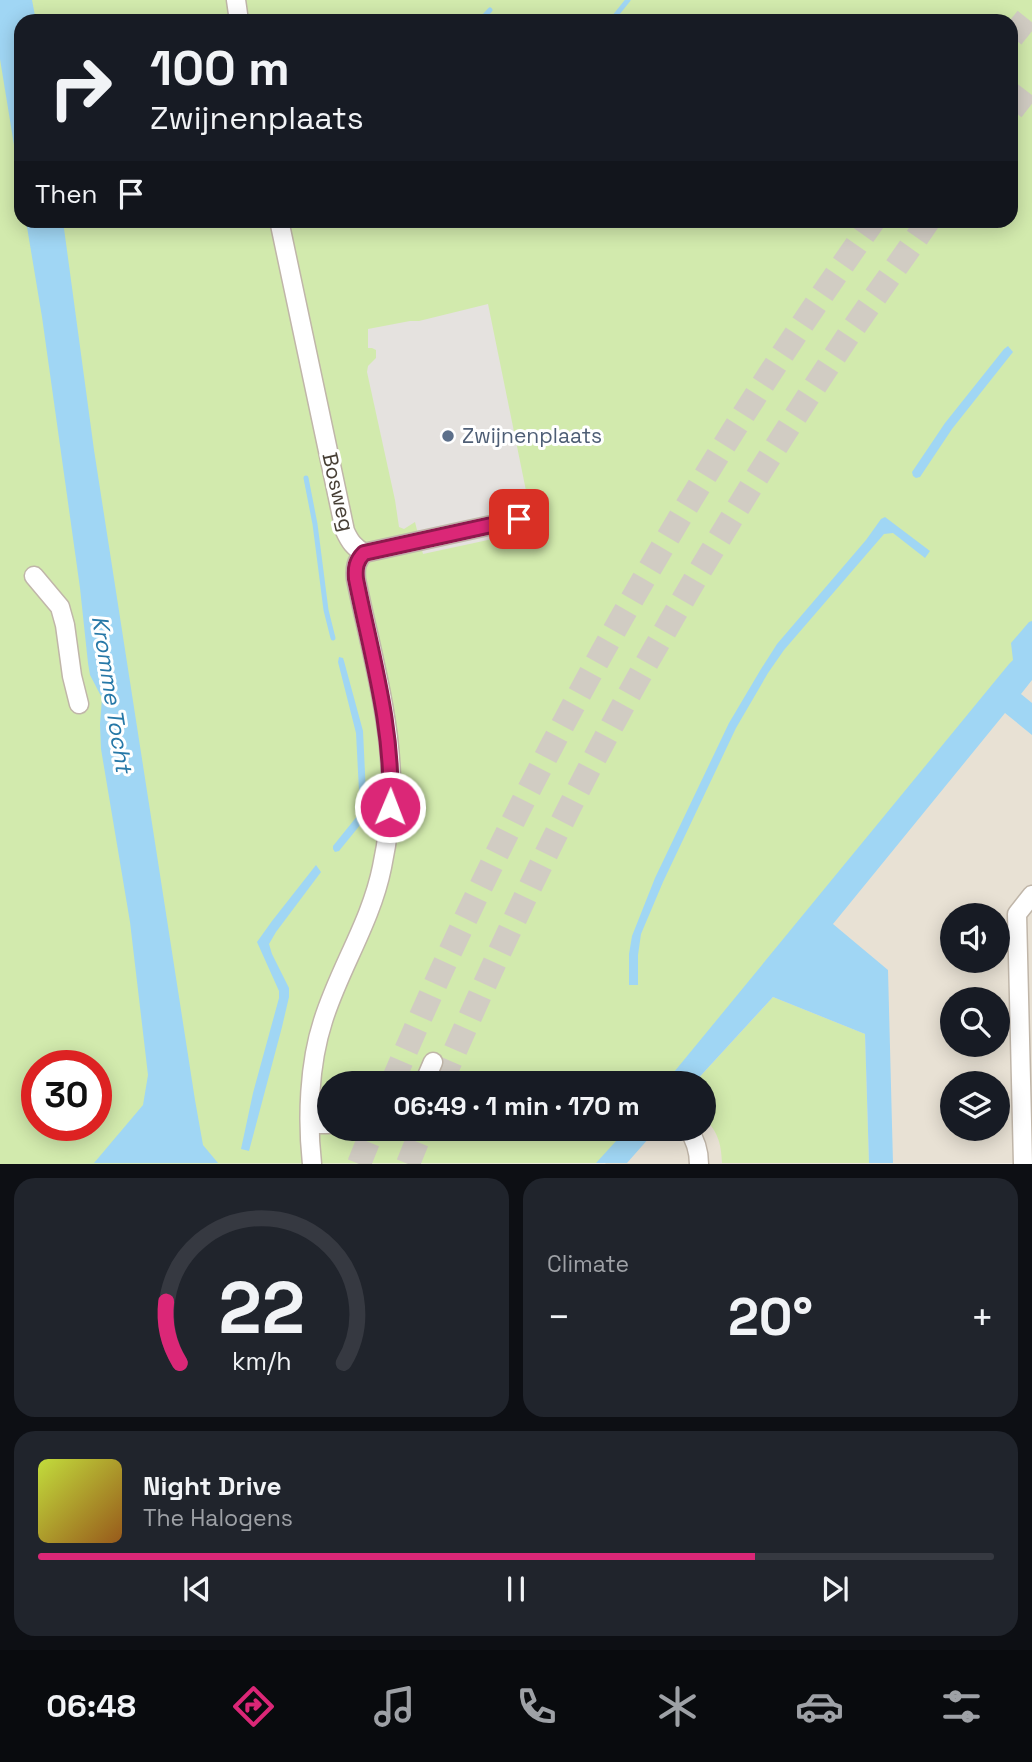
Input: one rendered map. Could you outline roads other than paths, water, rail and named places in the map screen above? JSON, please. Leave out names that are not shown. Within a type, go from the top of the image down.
[{"type":"street","name":"Bosweg","points":[[281,228],[345,531],[355,548],[364,553],[355,568],[356,579],[385,717],[391,783],[388,831],[372,904],[323,1021],[315,1059],[310,1124],[312,1164]]},
{"type":"street","points":[[364,553],[519,519]]},
{"type":"street","points":[[34,576],[60,607],[79,704]]},
{"type":"street","points":[[1023,1164],[1017,914],[1032,895]]},
{"type":"street","points":[[429,1071],[433,1062]]},
{"type":"street","points":[[310,1124],[317,1124]]},
{"type":"street","points":[[695,1141],[699,1164]]},
{"type":"water","points":[[0,0],[32,0],[35,14],[14,14],[14,145],[0,59]]},
{"type":"water","name":"Kromme Tocht","points":[[27,228],[64,228],[94,450],[195,1100],[203,1145],[218,1163],[94,1163],[143,1105],[148,1075],[130,922],[101,749],[102,698],[90,675],[88,663],[42,317]]},
{"type":"water","points":[[1008,346],[1013,352],[952,429],[920,477],[913,476],[912,472],[945,423]]},
{"type":"water","points":[[885,517],[930,551],[925,558],[893,533],[884,534],[784,650],[768,673],[736,728],[663,882],[641,934],[638,985],[629,985],[632,936],[655,878],[729,723],[777,644]]},
{"type":"water","points":[[1032,621],[1032,680],[1021,694],[1032,703],[1032,735],[1005,713],[833,924],[888,970],[893,1163],[869,1163],[865,1034],[773,997],[705,1071],[675,1071],[1013,660],[1011,643]]},
{"type":"water","points":[[339,657],[344,661],[363,731],[367,814],[339,851],[335,852],[333,846],[360,810],[356,733]]},
{"type":"water","points":[[316,865],[321,872],[269,944],[289,988],[289,997],[249,1151],[241,1149],[279,998],[279,991],[257,942]]},
{"type":"water","points":[[616,1141],[646,1141],[627,1163],[596,1163]]},
{"type":"waterway","points":[[617,14],[628,0]]},
{"type":"waterway","points":[[486,14],[490,10]]},
{"type":"waterway","points":[[306,478],[326,610],[333,638]]},
{"type":"tunnel","points":[[1018,30],[1032,12]]},
{"type":"tunnel","points":[[1018,102],[1032,84]]},
{"type":"tunnel","points":[[397,1071],[495,858],[610,639],[736,426],[869,228]]},
{"type":"tunnel","points":[[446,1071],[545,857],[630,692],[706,560],[777,446],[850,333],[923,228]]},
{"type":"tunnel","points":[[359,1164],[368,1141]]},
{"type":"tunnel","points":[[408,1164],[417,1141]]},
{"type":"place","name":"Zwijnenplaats","points":[[448,436]]}]
